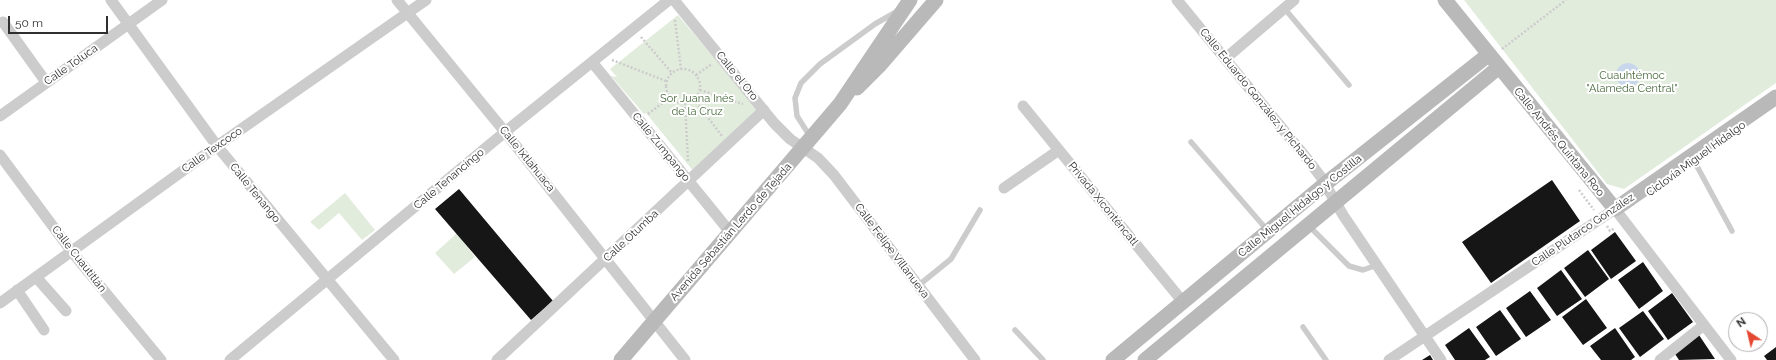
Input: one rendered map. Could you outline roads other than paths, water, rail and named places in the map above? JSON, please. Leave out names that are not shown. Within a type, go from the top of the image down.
[{"type":"main road","name":"Avenida Sebastián Lerdo de Tejada","points":[[622,360],[840,104],[879,66],[936,0]]},
{"type":"main road","name":"Calle Andrés Quintana Roo","points":[[1445,0],[1614,209]]},
{"type":"main road","name":"Avenida Sebastián Lerdo de Tejada","points":[[840,104],[906,5]]},
{"type":"main road","name":"Calle Miguel Hidalgo y Costilla","points":[[1113,360],[1325,184],[1493,60]]},
{"type":"main road","name":"Calle Miguel Hidalgo y Costilla","points":[[1145,360],[1335,202],[1493,60]]},
{"type":"main road","name":"Calle Plutarco González","points":[[1614,209],[1776,97]]},
{"type":"street","name":"Calle Tenango","points":[[111,0],[217,146],[394,360]]},
{"type":"street","name":"Calle Toluca","points":[[0,116],[162,0]]},
{"type":"street","name":"Calle Ixtlahuaca","points":[[397,0],[607,258],[685,360]]},
{"type":"street","name":"Calle Texcoco","points":[[0,303],[217,146],[426,0]]},
{"type":"street","name":"Calle Tenancingo","points":[[230,360],[505,132],[669,0]]},
{"type":"street","name":"Calle el Oro","points":[[674,0],[782,132],[807,143]]},
{"type":"street","name":"Calle Eduardo González y Pichardo","points":[[1177,0],[1295,142],[1325,184],[1335,202],[1441,360]]},
{"type":"street","points":[[1226,58],[1294,0]]},
{"type":"street","points":[[3,22],[46,82]]},
{"type":"street","name":"Calle Zumpango","points":[[596,59],[639,121],[730,232]]},
{"type":"street","name":"Privada Xiconténcatl","points":[[1023,106],[1183,302]]},
{"type":"street","name":"Calle Otumba","points":[[497,360],[689,182],[764,110]]},
{"type":"street","name":"Calle Felipe Villanueva","points":[[807,143],[818,158],[834,175],[975,360]]},
{"type":"street","points":[[1004,188],[1059,150]]},
{"type":"street","name":"Calle Cuautitlán","points":[[0,155],[72,252],[161,360]]},
{"type":"street","name":"Calle Plutarco González","points":[[1389,360],[1614,209]]},
{"type":"street","name":"Calle Andrés Quintana Roo","points":[[1614,209],[1731,360]]},
{"type":"street","points":[[36,277],[66,311]]},
{"type":"street","points":[[17,290],[44,330]]},
{"type":"street","points":[[1660,360],[1704,325]]},
{"type":"lane","points":[[807,143],[797,116],[795,98],[801,83],[820,64],[875,24],[906,5]]},
{"type":"lane","points":[[1284,8],[1349,85]]},
{"type":"lane","points":[[1191,142],[1268,232]]},
{"type":"lane","points":[[1691,156],[1732,231]]},
{"type":"lane","points":[[919,285],[951,258],[980,210]]},
{"type":"lane","points":[[1307,224],[1349,266],[1363,270],[1377,265]]},
{"type":"lane","points":[[1303,327],[1326,360]]},
{"type":"lane","points":[[1014,330],[1044,360]]},
{"type":"water","points":[[1628,63],[1636,67],[1640,75],[1636,83],[1628,87],[1620,83],[1616,75],[1620,67]]},
{"type":"park label","name":"Cuauhtémoc \"Alameda Central\"","points":[[1632,82]]},
{"type":"park label","name":"Sor Juana Inés de la Cruz","points":[[697,105]]}]
